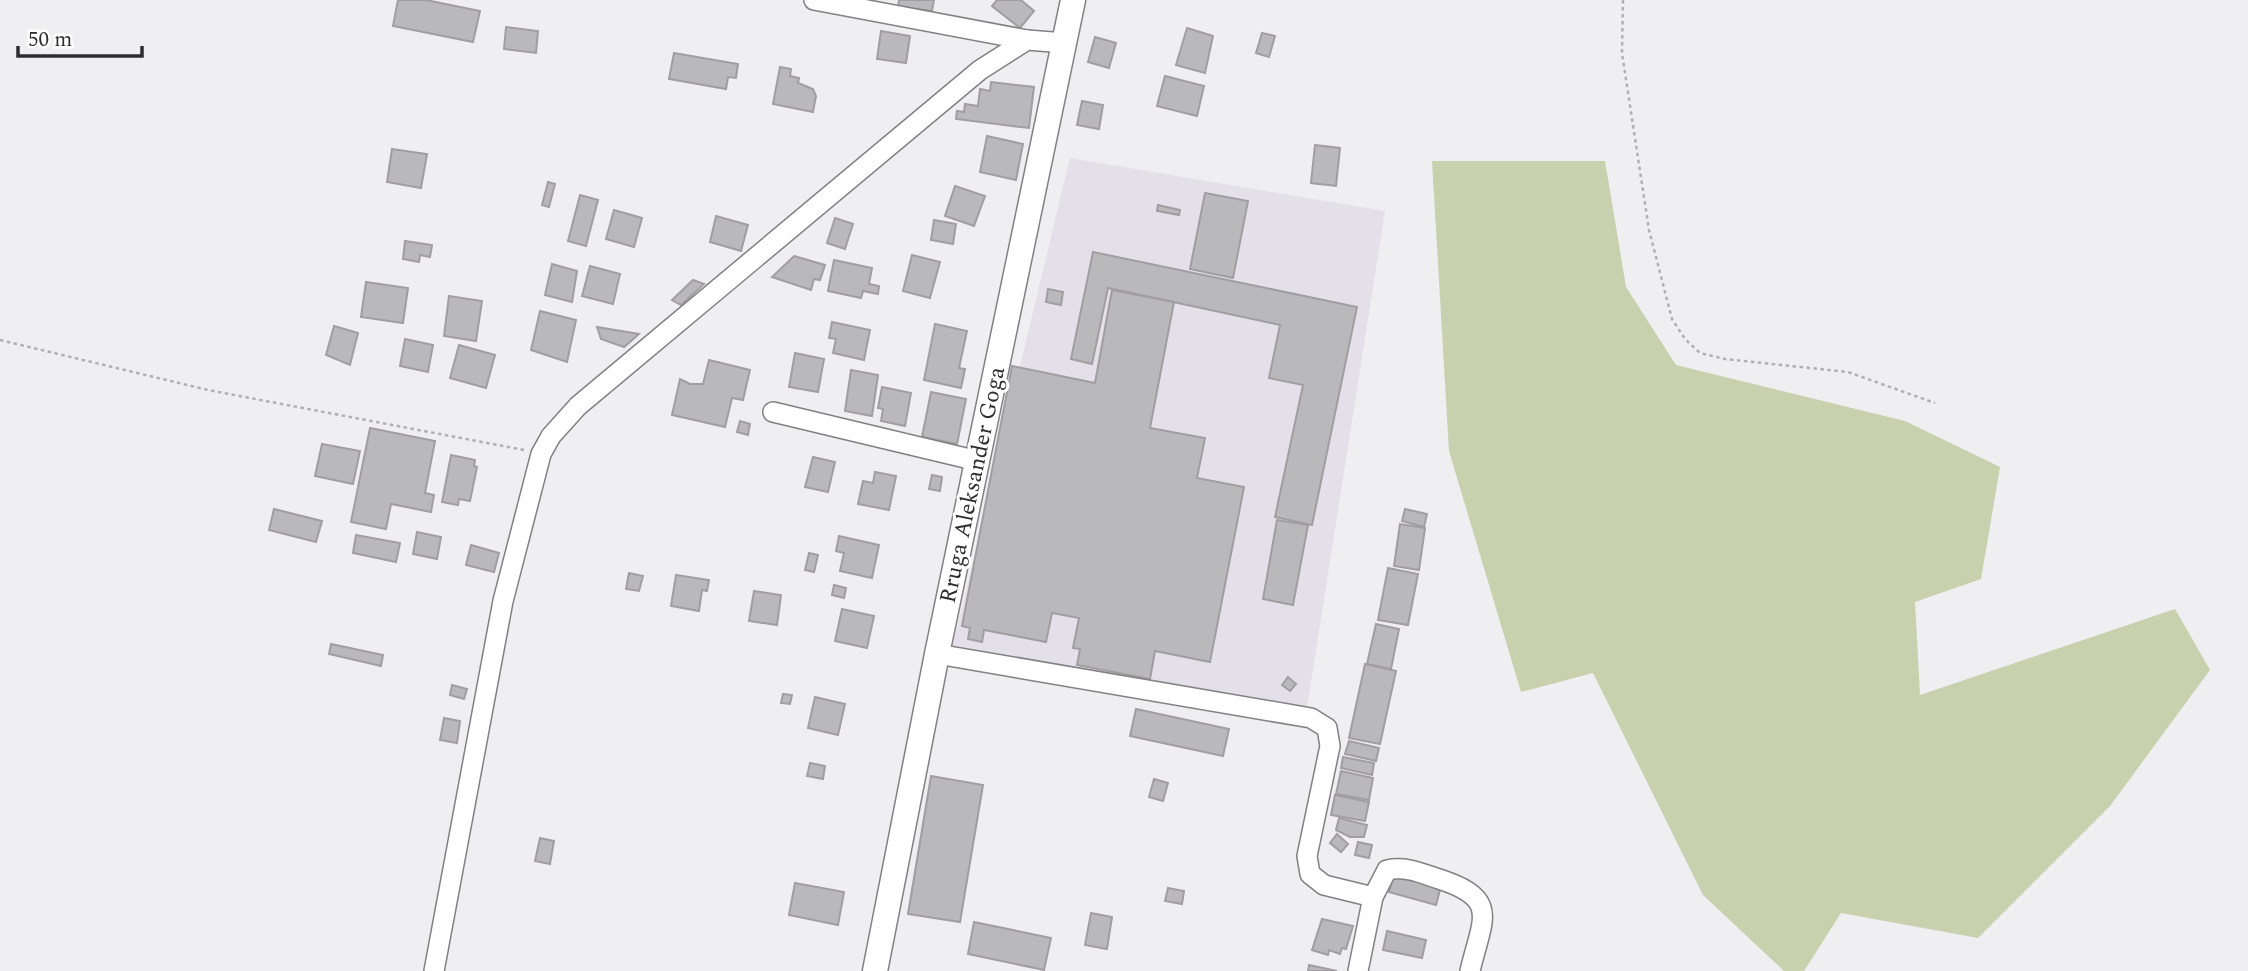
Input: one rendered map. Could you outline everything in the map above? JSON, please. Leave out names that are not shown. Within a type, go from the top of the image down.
[{"type":"main road","name":"Rruga Aleksander Goga","points":[[876,971],[937,654],[1073,0]]},
{"type":"street","points":[[814,0],[1027,40],[1065,43]]},
{"type":"street","points":[[434,971],[503,601],[541,454],[551,436],[578,406],[980,70],[1027,40]]},
{"type":"street","points":[[773,412],[978,461]]},
{"type":"street","points":[[937,654],[1311,718],[1327,728],[1330,746],[1307,856],[1310,874],[1324,885],[1373,897]]},
{"type":"street","points":[[1358,971],[1373,897],[1387,870],[1402,867],[1466,888],[1479,898],[1483,913],[1470,971]]},
{"type":"path","points":[[1623,0],[1622,53],[1649,230],[1672,320],[1685,339],[1700,353],[1724,359],[1848,372],[1935,403]]},
{"type":"path","points":[[0,340],[208,390],[541,454]]},
{"type":"shaded area","points":[[1070,158],[1385,211],[1306,714],[952,649]]},
{"type":"green space","points":[[1432,161],[1605,161],[1626,287],[1676,365],[1905,421],[2000,467],[1981,579],[1915,602],[1920,695],[2175,609],[2210,670],[2110,806],[1978,938],[1841,913],[1804,971],[1784,971],[1703,895],[1593,673],[1521,692],[1449,451]]},
{"type":"building","points":[[398,0],[426,0],[480,11],[473,42],[393,26]]},
{"type":"building","points":[[899,0],[934,0],[932,11],[898,7]]},
{"type":"building","points":[[997,0],[1021,0],[1034,11],[1020,28],[992,6]]},
{"type":"building","points":[[506,27],[538,31],[536,53],[504,49]]},
{"type":"building","points":[[1187,28],[1213,36],[1205,73],[1176,65]]},
{"type":"building","points":[[881,31],[910,36],[906,63],[877,59]]},
{"type":"building","points":[[1262,33],[1275,36],[1269,57],[1256,53]]},
{"type":"building","points":[[1095,37],[1116,43],[1109,68],[1088,62]]},
{"type":"building","points":[[674,53],[738,64],[736,78],[728,77],[726,89],[669,79]]},
{"type":"building","points":[[780,67],[791,69],[790,76],[799,78],[798,83],[813,89],[816,96],[813,112],[773,104]]},
{"type":"building","points":[[1165,76],[1204,86],[1197,116],[1157,106]]},
{"type":"building","points":[[991,82],[1034,87],[1029,128],[956,119],[957,111],[964,112],[965,104],[978,106],[980,89],[990,91]]},
{"type":"building","points":[[1082,101],[1103,105],[1099,129],[1077,125]]},
{"type":"building","points":[[987,136],[1023,144],[1016,180],[980,172]]},
{"type":"building","points":[[1315,145],[1340,148],[1336,186],[1311,183]]},
{"type":"building","points":[[392,149],[427,154],[421,188],[387,182]]},
{"type":"building","points":[[548,182],[555,184],[549,207],[542,205]]},
{"type":"building","points":[[955,186],[985,196],[974,226],[945,216]]},
{"type":"building","points":[[1205,193],[1248,201],[1233,278],[1190,269]]},
{"type":"building","points":[[580,195],[598,200],[586,246],[568,241]]},
{"type":"building","points":[[1158,205],[1180,210],[1179,215],[1157,211]]},
{"type":"building","points":[[614,210],[642,218],[634,247],[606,239]]},
{"type":"building","points":[[716,216],[748,225],[741,251],[710,242]]},
{"type":"building","points":[[835,218],[853,224],[845,249],[827,243]]},
{"type":"building","points":[[934,220],[956,224],[953,244],[931,240]]},
{"type":"building","points":[[405,241],[432,245],[430,257],[420,255],[419,262],[403,259]]},
{"type":"building","points":[[1093,252],[1357,307],[1312,525],[1275,517],[1303,385],[1269,378],[1280,325],[1108,288],[1092,364],[1071,359]]},
{"type":"building","points":[[912,255],[940,262],[930,298],[903,291]]},
{"type":"building","points":[[794,256],[825,265],[820,280],[814,279],[811,290],[772,277]]},
{"type":"building","points":[[834,260],[872,268],[869,284],[879,286],[878,294],[863,291],[861,298],[828,291]]},
{"type":"building","points":[[552,264],[577,271],[572,302],[545,295]]},
{"type":"building","points":[[590,266],[620,274],[613,304],[582,296]]},
{"type":"building","points":[[693,280],[704,284],[681,305],[672,300]]},
{"type":"building","points":[[366,282],[408,288],[403,323],[361,317]]},
{"type":"building","points":[[1048,289],[1063,292],[1061,305],[1046,302]]},
{"type":"building","points":[[1112,290],[1174,302],[1150,428],[1205,438],[1197,478],[1244,487],[1210,662],[1155,651],[1150,679],[1077,665],[1080,649],[1073,648],[1079,618],[1052,613],[1046,642],[984,630],[982,642],[968,639],[970,628],[962,626],[1012,366],[1095,383]]},
{"type":"building","points":[[449,296],[482,301],[476,341],[444,336]]},
{"type":"building","points":[[540,311],[576,320],[567,362],[531,350]]},
{"type":"building","points":[[832,322],[870,330],[864,360],[833,353],[836,339],[829,338]]},
{"type":"building","points":[[935,324],[967,331],[959,368],[965,369],[961,388],[924,380]]},
{"type":"building","points":[[334,326],[358,333],[350,365],[326,355]]},
{"type":"building","points":[[597,327],[639,334],[624,347],[601,339]]},
{"type":"building","points":[[405,339],[433,345],[428,372],[400,366]]},
{"type":"building","points":[[459,345],[495,355],[486,388],[450,378]]},
{"type":"building","points":[[795,353],[824,359],[818,392],[789,387]]},
{"type":"building","points":[[709,360],[750,370],[743,400],[732,398],[725,427],[672,415],[680,379],[690,384],[703,384]]},
{"type":"building","points":[[851,370],[878,375],[872,416],[845,411]]},
{"type":"building","points":[[882,387],[911,393],[905,426],[881,421],[883,409],[878,408]]},
{"type":"building","points":[[931,392],[966,399],[957,444],[922,437]]},
{"type":"building","points":[[740,421],[750,424],[748,435],[737,432]]},
{"type":"building","points":[[370,428],[435,441],[425,493],[434,495],[431,512],[391,504],[386,529],[351,522]]},
{"type":"building","points":[[322,444],[360,451],[353,484],[315,476]]},
{"type":"building","points":[[451,455],[475,460],[474,466],[477,467],[470,501],[459,499],[458,505],[442,502]]},
{"type":"building","points":[[813,457],[835,462],[828,492],[805,487]]},
{"type":"building","points":[[875,472],[896,476],[889,510],[858,504],[863,481],[873,483]]},
{"type":"building","points":[[932,475],[942,477],[940,491],[929,489]]},
{"type":"building","points":[[274,509],[322,521],[316,542],[269,530]]},
{"type":"building","points":[[1405,509],[1427,514],[1424,527],[1402,521]]},
{"type":"building","points":[[1277,520],[1308,525],[1293,605],[1263,599]]},
{"type":"building","points":[[1400,524],[1425,528],[1419,570],[1394,566]]},
{"type":"building","points":[[417,532],[441,537],[437,559],[413,554]]},
{"type":"building","points":[[356,535],[400,543],[396,562],[353,553]]},
{"type":"building","points":[[839,536],[879,545],[872,578],[840,571],[844,553],[836,551]]},
{"type":"building","points":[[471,545],[499,553],[494,572],[466,565]]},
{"type":"building","points":[[809,553],[818,555],[814,572],[805,570]]},
{"type":"building","points":[[1388,568],[1418,574],[1408,625],[1378,620]]},
{"type":"building","points":[[629,573],[643,576],[639,591],[626,589]]},
{"type":"building","points":[[676,575],[709,580],[707,591],[702,590],[699,611],[671,606]]},
{"type":"building","points":[[834,585],[846,588],[844,598],[832,595]]},
{"type":"building","points":[[754,591],[781,595],[777,625],[749,621]]},
{"type":"building","points":[[842,609],[874,616],[867,648],[835,641]]},
{"type":"building","points":[[1376,624],[1399,629],[1391,669],[1367,664]]},
{"type":"building","points":[[331,644],[383,655],[381,666],[329,654]]},
{"type":"building","points":[[1365,664],[1396,671],[1380,744],[1349,738]]},
{"type":"building","points":[[1288,677],[1296,684],[1290,691],[1282,685]]},
{"type":"building","points":[[452,685],[467,689],[464,699],[450,695]]},
{"type":"building","points":[[783,694],[792,695],[790,704],[781,703]]},
{"type":"building","points":[[815,697],[845,704],[838,735],[808,728]]},
{"type":"building","points":[[1136,709],[1229,729],[1223,756],[1130,736]]},
{"type":"building","points":[[444,718],[460,721],[457,743],[440,740]]},
{"type":"building","points":[[1349,741],[1379,748],[1376,761],[1345,754]]},
{"type":"building","points":[[1343,757],[1374,763],[1372,775],[1341,768]]},
{"type":"building","points":[[810,763],[825,766],[823,779],[807,776]]},
{"type":"building","points":[[1341,771],[1373,778],[1369,800],[1336,794]]},
{"type":"building","points":[[931,776],[983,785],[960,922],[908,914]]},
{"type":"building","points":[[1154,779],[1168,783],[1163,801],[1149,797]]},
{"type":"building","points":[[1335,795],[1369,802],[1365,821],[1331,815]]},
{"type":"building","points":[[1339,818],[1367,825],[1364,837],[1350,837],[1336,830]]},
{"type":"building","points":[[1337,834],[1348,844],[1341,852],[1330,843]]},
{"type":"building","points":[[540,838],[554,841],[550,864],[535,861]]},
{"type":"building","points":[[1358,842],[1372,845],[1369,858],[1355,855]]},
{"type":"building","points":[[1394,874],[1441,886],[1436,905],[1389,892]]},
{"type":"building","points":[[795,883],[844,892],[838,925],[789,915]]},
{"type":"building","points":[[1168,888],[1184,891],[1182,904],[1165,901]]},
{"type":"building","points":[[1091,913],[1112,917],[1107,949],[1085,945]]},
{"type":"building","points":[[1322,919],[1353,926],[1346,949],[1342,948],[1340,954],[1329,950],[1328,955],[1312,950]]},
{"type":"building","points":[[974,922],[1051,938],[1044,970],[968,954]]},
{"type":"building","points":[[1387,931],[1426,940],[1422,958],[1383,950]]},
{"type":"building","points":[[1309,965],[1337,971],[1308,971]]}]
